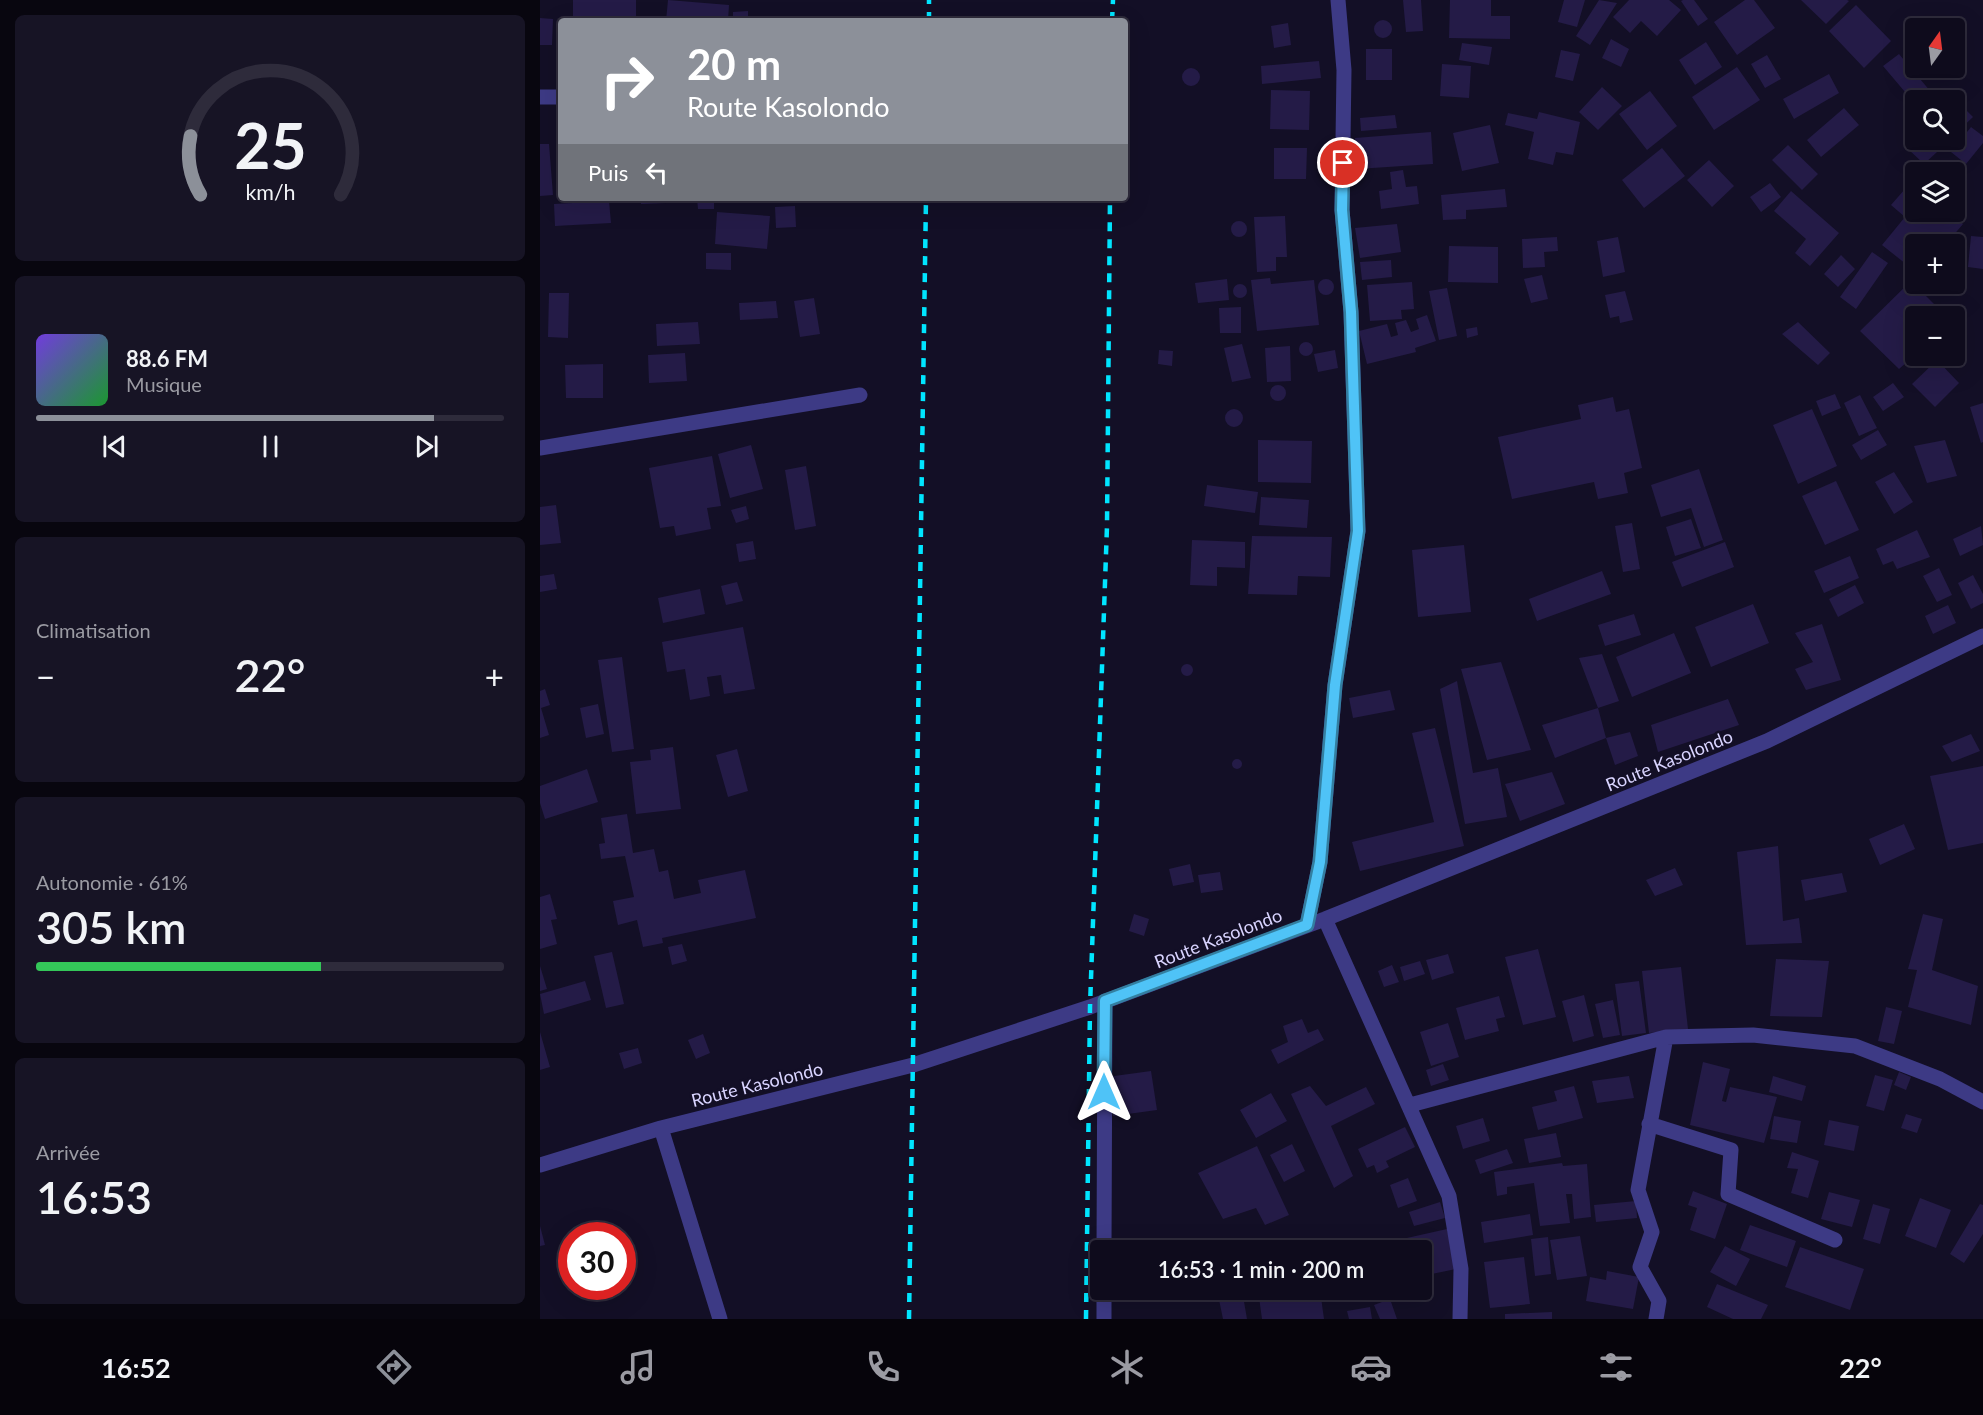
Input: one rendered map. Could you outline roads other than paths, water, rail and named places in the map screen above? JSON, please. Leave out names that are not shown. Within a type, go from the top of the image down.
[{"type":"street","points":[[1307,925],[1320,862],[1335,685],[1358,531],[1351,312],[1342,210],[1344,70],[1338,0]]},
{"type":"street","points":[[540,97],[558,97]]},
{"type":"street","points":[[540,447],[860,395]]},
{"type":"street","name":"Route Kasolondo","points":[[540,1165],[662,1128],[913,1065],[1105,1001],[1325,919],[1767,741],[1983,636]]},
{"type":"street","points":[[1325,919],[1449,1196],[1461,1269],[1460,1319]]},
{"type":"street","points":[[1104,1240],[1105,1001]]},
{"type":"street","points":[[1410,1106],[1666,1037],[1753,1035],[1855,1046],[1940,1079],[1983,1102]]},
{"type":"street","points":[[1656,1319],[1659,1301],[1640,1268],[1652,1232],[1638,1191],[1666,1037]]},
{"type":"street","points":[[1650,1124],[1731,1150],[1728,1194],[1835,1240]]},
{"type":"street","points":[[662,1128],[720,1319]]},
{"type":"street","points":[[1104,1300],[1104,1319]]},
{"type":"railway","points":[[929,0],[929,18]]},
{"type":"railway","points":[[1112,18],[1113,0]]},
{"type":"railway","points":[[909,1319],[926,201]]},
{"type":"railway","points":[[1086,1319],[1090,1007],[1107,526],[1110,201]]}]
